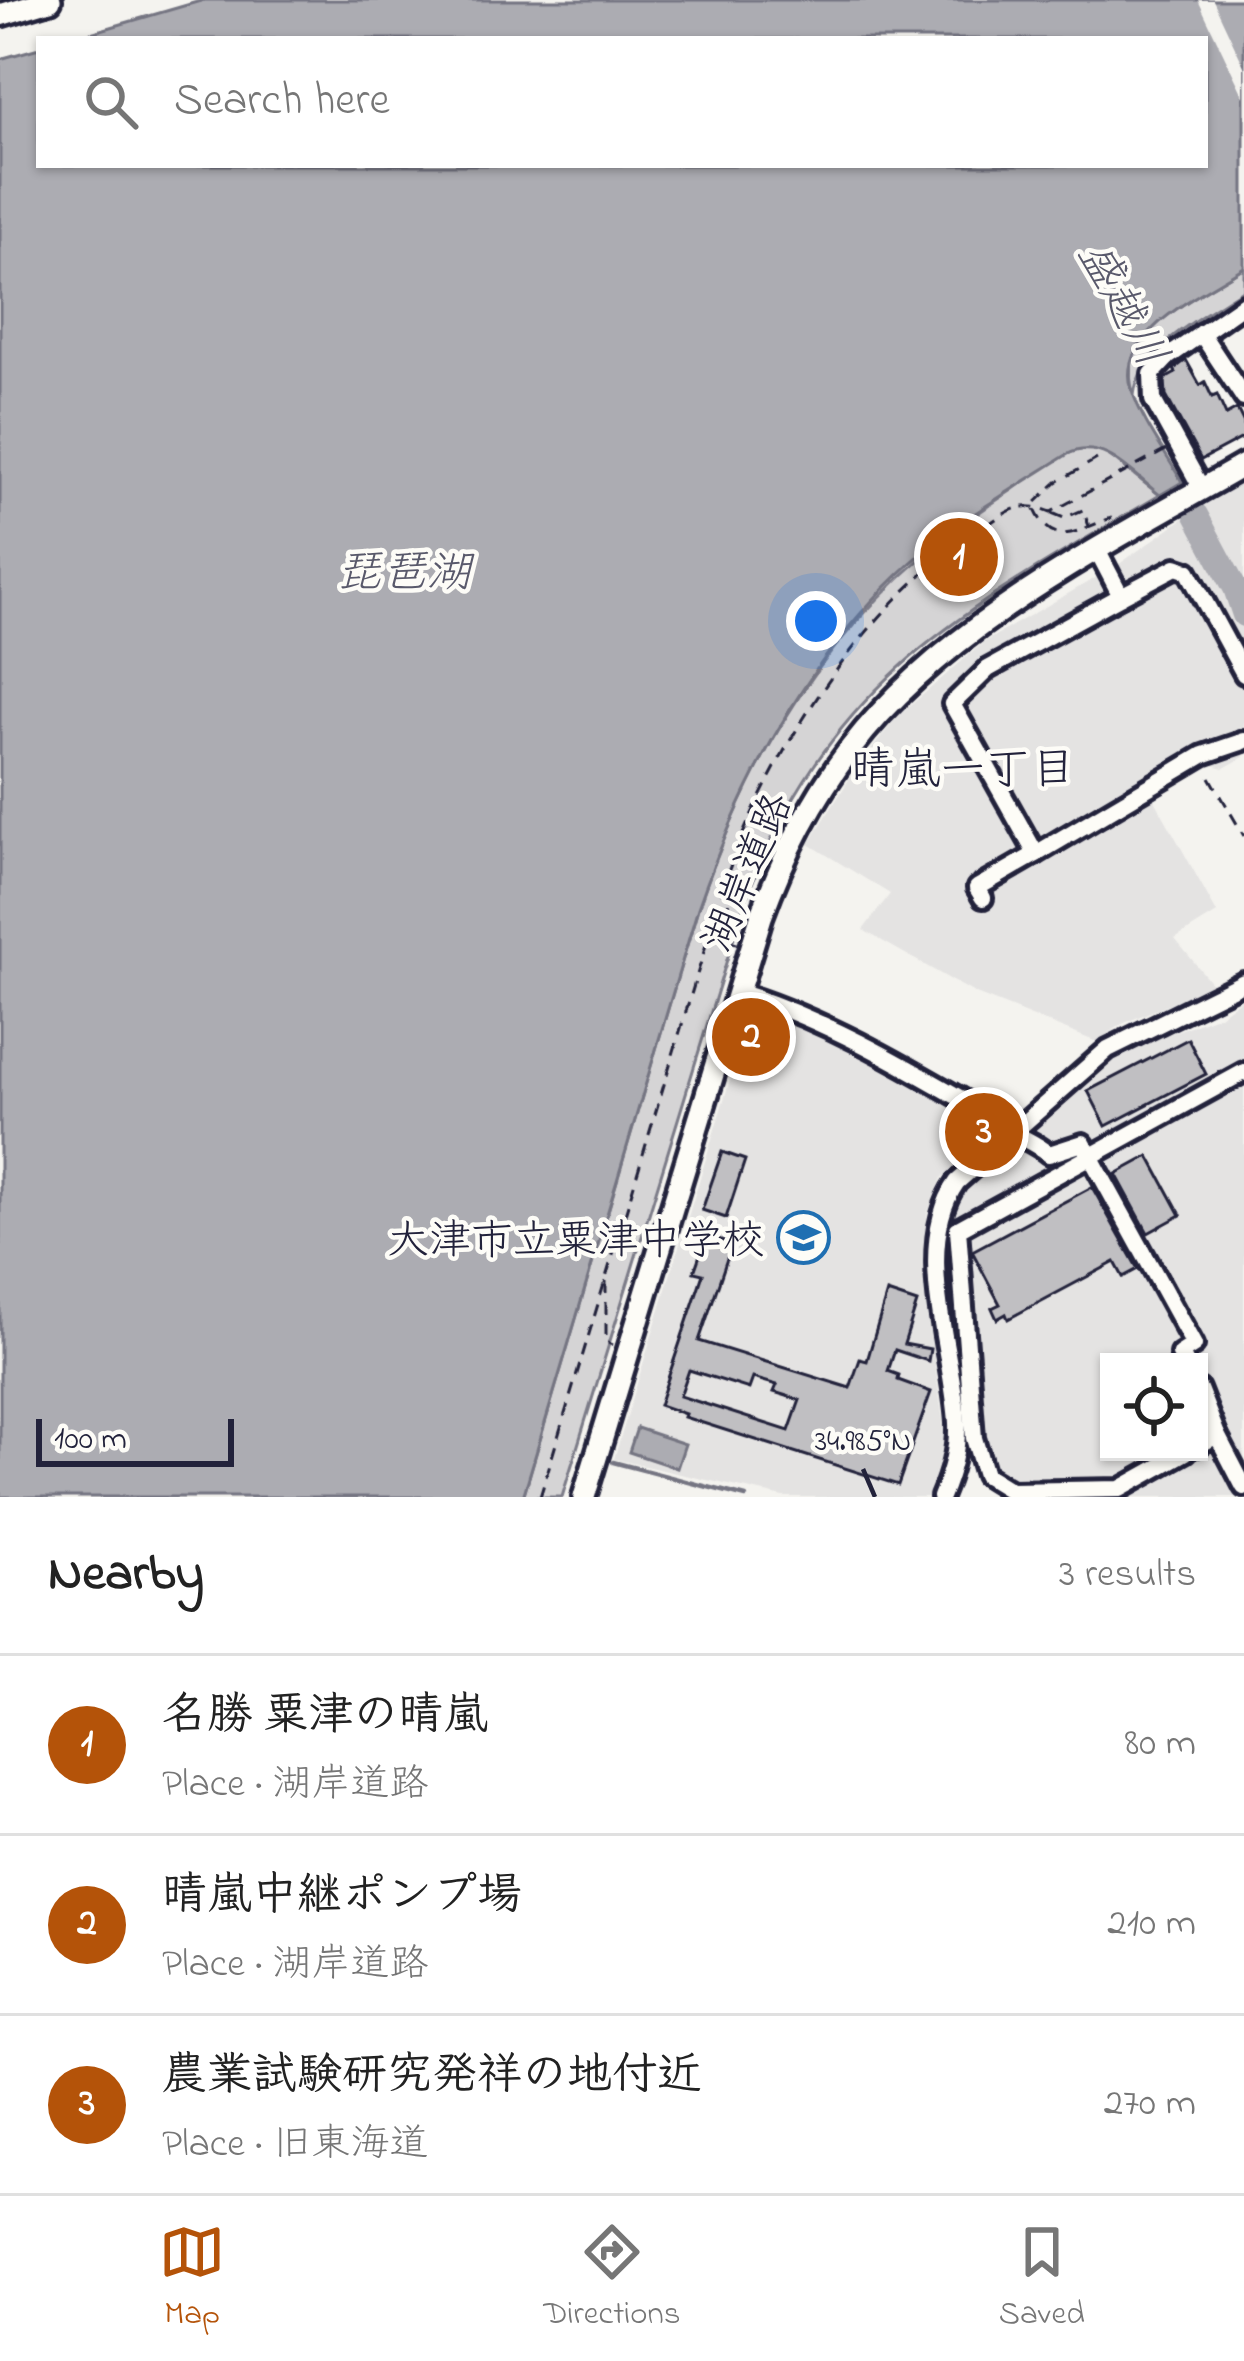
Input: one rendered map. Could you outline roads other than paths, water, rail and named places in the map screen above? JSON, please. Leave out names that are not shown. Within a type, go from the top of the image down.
[{"type":"main road","points":[[0,15],[50,0]]},
{"type":"main road","name":"湖岸道路","points":[[584,1497],[777,872],[822,790],[853,745],[900,693],[961,640],[1097,550],[1244,465]]},
{"type":"street","points":[[1202,489],[1159,413],[1150,383],[1161,363],[1244,304]]},
{"type":"street","points":[[1201,333],[1244,398]]},
{"type":"street","points":[[1097,550],[1120,596]]},
{"type":"street","points":[[1036,854],[952,704],[988,669],[1175,567],[1188,571],[1244,674]]},
{"type":"street","points":[[983,898],[977,888],[1203,755],[1244,741]]},
{"type":"street","points":[[941,1497],[955,1455],[957,1422],[938,1288],[943,1207],[957,1182],[1126,1037],[1244,982]]},
{"type":"street","points":[[737,992],[843,1034],[1049,1154],[1084,1143],[1194,1345],[1182,1353]]},
{"type":"street","points":[[1170,1461],[1120,1489],[1011,1491],[986,1475],[978,1458],[958,1229],[1244,1072]]},
{"type":"street","points":[[1208,1413],[1244,1487]]},
{"type":"street","points":[[1208,1440],[1216,1435]]},
{"type":"water","name":"琵琶湖","points":[[204,0],[1244,0],[1244,267],[1166,317],[1136,350],[1130,369],[1142,414],[1182,482],[1160,495],[1105,454],[1081,450],[1068,454],[953,529],[895,578],[857,618],[792,707],[739,805],[698,908],[523,1497],[0,1497],[0,59],[36,49],[36,168],[1208,168],[1208,36],[80,36]]},
{"type":"water","points":[[637,1428],[685,1444],[677,1468],[629,1452]]},
{"type":"waterway","name":"盛越川","points":[[1196,515],[1244,615]]},
{"type":"waterway","points":[[613,1462],[746,1497]]},
{"type":"place","name":"名勝 粟津の晴嵐","points":[[959,557]]},
{"type":"place","name":"晴嵐中継ポンプ場","points":[[751,1037]]},
{"type":"place","name":"農業試験研究発祥の地付近","points":[[984,1132]]},
{"type":"place","name":"大津市立粟津中学校","points":[[804,1238]]},
{"type":"district","name":"晴嵐一丁目","points":[[963,767]]}]
